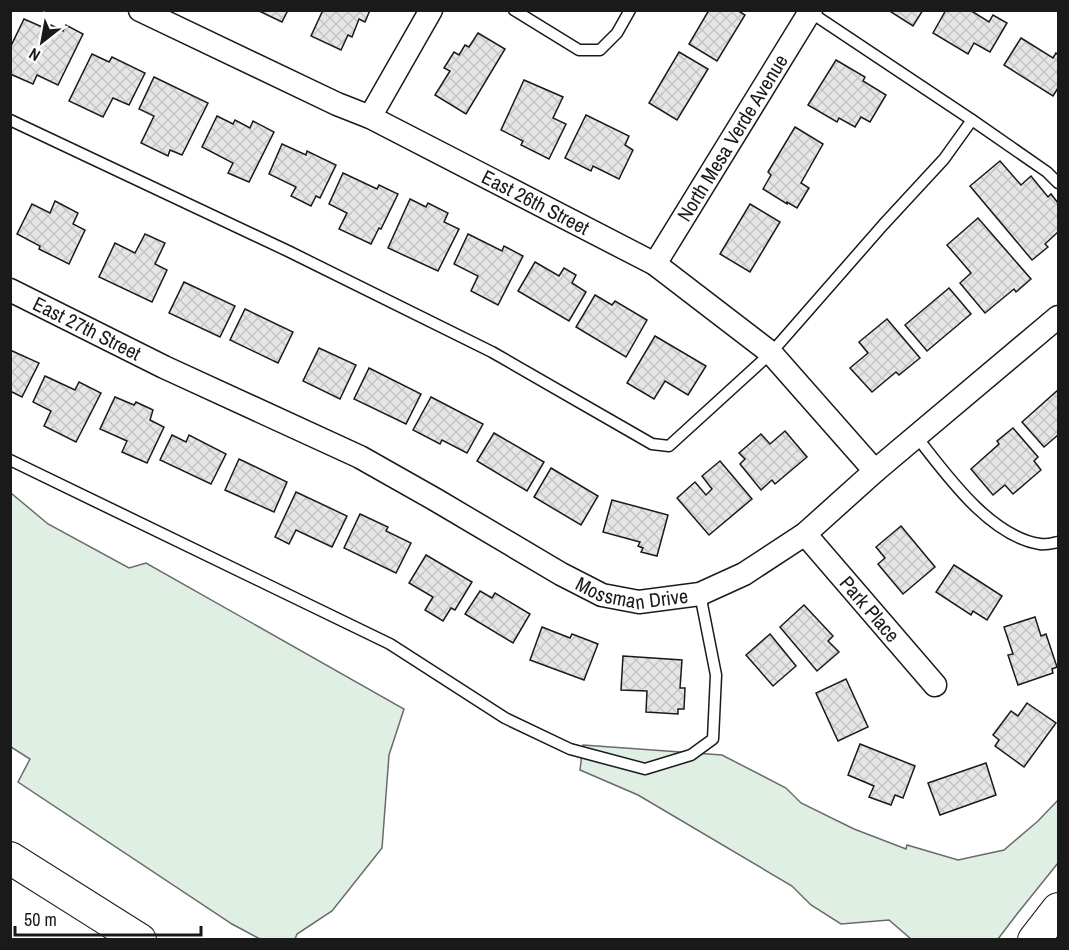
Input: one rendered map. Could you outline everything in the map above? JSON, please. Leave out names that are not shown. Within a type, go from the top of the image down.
[{"type":"main road","points":[[10,858],[140,939]]},
{"type":"main road","points":[[1034,939],[1059,909]]},
{"type":"street","name":"East 26th Street","points":[[140,10],[337,104],[370,117],[655,264],[771,353],[875,471]]},
{"type":"street","points":[[370,117],[431,10]]},
{"type":"street","name":"North Mesa Verde Avenue","points":[[655,264],[810,11]]},
{"type":"street","name":"East 27th Street","points":[[10,290],[164,367]]},
{"type":"street","name":"Mossman Drive","points":[[164,367],[360,457],[561,574],[602,595],[639,602],[700,594],[744,574],[805,534],[875,471],[1059,317]]},
{"type":"street","name":"Park Place","points":[[805,534],[934,685]]},
{"type":"lane","points":[[514,10],[579,50],[600,50],[617,33],[630,10]]},
{"type":"lane","points":[[810,11],[972,120],[1047,172],[1059,183]]},
{"type":"lane","points":[[10,120],[290,252],[492,352],[652,444],[669,446],[771,353],[944,159],[972,120]]},
{"type":"lane","points":[[916,436],[950,480],[1000,529],[1042,545],[1059,542]]},
{"type":"lane","points":[[10,460],[390,644],[505,718],[570,749],[645,769],[691,755],[713,739],[716,675],[700,594]]},
{"type":"green space","points":[[11,493],[48,524],[129,568],[146,563],[404,709],[389,755],[382,848],[332,911],[297,934],[295,939],[260,939],[232,924],[18,782],[30,759],[11,747]]},
{"type":"green space","points":[[583,745],[722,755],[786,788],[801,803],[854,829],[906,849],[907,845],[958,860],[1004,850],[1038,821],[1058,800],[1058,863],[998,939],[911,939],[889,920],[841,924],[811,905],[792,886],[638,795],[580,770]]},
{"type":"building","points":[[257,10],[288,10],[282,22]]},
{"type":"building","points":[[323,10],[370,10],[365,22],[359,19],[352,37],[348,35],[341,50],[311,36]]},
{"type":"building","points":[[709,10],[737,10],[745,15],[717,61],[689,44]]},
{"type":"building","points":[[888,10],[923,10],[913,26]]},
{"type":"building","points":[[946,10],[970,10],[989,22],[993,15],[1007,23],[990,52],[974,43],[968,54],[933,33]]},
{"type":"building","points":[[24,19],[49,30],[51,25],[63,31],[66,25],[83,34],[58,85],[37,75],[33,84],[10,74],[10,48]]},
{"type":"building","points":[[478,33],[505,49],[466,114],[435,95],[450,71],[444,68],[454,52],[459,55],[465,45],[469,47]]},
{"type":"building","points":[[1021,38],[1053,58],[1056,53],[1058,55],[1058,88],[1053,96],[1004,65]]},
{"type":"building","points":[[679,52],[708,69],[677,120],[649,103]]},
{"type":"building","points":[[92,54],[109,62],[112,57],[145,73],[129,105],[113,98],[103,117],[69,101]]},
{"type":"building","points":[[836,60],[865,77],[863,81],[886,95],[870,122],[861,117],[855,127],[839,118],[837,122],[808,105]]},
{"type":"building","points":[[154,77],[208,103],[182,155],[170,150],[168,156],[141,143],[154,116],[139,109]]},
{"type":"building","points":[[524,80],[563,97],[553,118],[566,124],[549,159],[521,145],[523,141],[501,130]]},
{"type":"building","points":[[586,115],[629,136],[625,145],[633,150],[619,179],[593,166],[591,171],[565,158]]},
{"type":"building","points":[[217,116],[233,124],[235,120],[250,128],[253,121],[274,132],[249,182],[228,173],[233,163],[202,147]]},
{"type":"building","points":[[795,127],[823,144],[801,183],[809,188],[797,208],[763,189],[771,175],[768,172]]},
{"type":"building","points":[[282,144],[306,155],[307,151],[336,165],[320,198],[316,196],[311,206],[291,196],[296,187],[269,174]]},
{"type":"building","points":[[1000,161],[1021,185],[1031,176],[1048,197],[1051,194],[1058,203],[1058,232],[1045,244],[1048,247],[1032,260],[970,186]]},
{"type":"building","points":[[343,173],[377,189],[379,185],[398,194],[371,244],[339,229],[347,213],[329,204]]},
{"type":"building","points":[[410,199],[426,207],[428,203],[448,213],[444,222],[459,229],[438,271],[388,248]]},
{"type":"building","points":[[55,201],[78,213],[73,224],[85,230],[69,264],[39,249],[40,246],[17,234],[32,204],[50,213]]},
{"type":"building","points":[[750,204],[780,222],[750,272],[720,254]]},
{"type":"building","points":[[978,218],[1031,279],[1016,292],[1014,289],[985,313],[960,283],[971,273],[947,245]]},
{"type":"building","points":[[145,234],[165,243],[155,264],[167,270],[152,302],[99,277],[115,243],[135,253]]},
{"type":"building","points":[[468,234],[502,251],[504,246],[523,256],[498,305],[471,291],[478,276],[454,264]]},
{"type":"building","points":[[535,262],[559,276],[564,268],[576,275],[572,283],[586,292],[569,321],[518,291]]},
{"type":"building","points":[[184,282],[235,306],[220,337],[169,313]]},
{"type":"building","points":[[949,288],[971,314],[927,351],[905,325]]},
{"type":"building","points":[[595,295],[612,305],[615,301],[647,320],[626,357],[576,327]]},
{"type":"building","points":[[245,309],[293,332],[278,363],[230,340]]},
{"type":"building","points":[[887,319],[920,358],[899,375],[896,372],[872,392],[850,368],[868,353],[859,342]]},
{"type":"building","points":[[655,336],[706,366],[688,395],[665,381],[654,399],[627,383]]},
{"type":"building","points":[[319,348],[356,365],[340,399],[303,381]]},
{"type":"building","points":[[10,350],[39,363],[22,397],[10,391]]},
{"type":"building","points":[[369,368],[421,394],[406,424],[354,399]]},
{"type":"building","points":[[45,376],[75,390],[79,382],[101,393],[76,442],[44,426],[51,411],[33,402]]},
{"type":"building","points":[[1058,390],[1058,435],[1044,447],[1022,422]]},
{"type":"building","points":[[115,397],[134,405],[136,402],[153,410],[150,420],[164,427],[147,463],[122,452],[127,441],[100,429]]},
{"type":"building","points":[[431,397],[483,424],[467,453],[442,440],[440,444],[413,430]]},
{"type":"building","points":[[1013,428],[1038,457],[1034,461],[1041,470],[1013,494],[1005,485],[993,495],[971,469],[999,444],[997,441]]},
{"type":"building","points":[[785,431],[807,457],[775,484],[772,480],[761,490],[740,464],[745,459],[739,453],[761,434],[770,444]]},
{"type":"building","points":[[494,433],[544,462],[527,491],[477,461]]},
{"type":"building","points":[[172,435],[186,442],[189,435],[226,454],[211,484],[160,460]]},
{"type":"building","points":[[239,459],[287,482],[274,512],[225,490]]},
{"type":"building","points":[[720,461],[752,499],[709,535],[677,498],[695,482],[706,495],[712,489],[702,476]]},
{"type":"building","points":[[551,468],[598,496],[581,525],[534,497]]},
{"type":"building","points":[[296,492],[347,516],[332,547],[296,530],[289,544],[275,537]]},
{"type":"building","points":[[612,500],[668,515],[657,556],[641,552],[643,548],[638,546],[640,542],[603,532]]},
{"type":"building","points":[[360,514],[388,527],[386,531],[411,543],[396,573],[344,548]]},
{"type":"building","points":[[901,526],[935,567],[903,594],[878,564],[885,558],[876,547]]},
{"type":"building","points":[[426,555],[472,582],[455,610],[451,608],[443,621],[425,610],[433,597],[409,583]]},
{"type":"building","points":[[954,565],[1002,596],[987,620],[973,611],[971,615],[936,592]]},
{"type":"building","points":[[480,591],[492,598],[495,593],[530,614],[513,643],[465,614]]},
{"type":"building","points":[[804,605],[833,636],[828,641],[839,652],[817,671],[780,627]]},
{"type":"building","points":[[1035,617],[1041,636],[1046,634],[1057,667],[1052,669],[1053,673],[1018,685],[1008,655],[1013,654],[1004,627]]},
{"type":"building","points":[[542,627],[570,638],[572,634],[598,644],[584,680],[530,660]]},
{"type":"building","points":[[770,634],[796,666],[773,686],[746,655]]},
{"type":"building","points":[[623,656],[682,660],[680,688],[685,688],[684,709],[678,709],[678,714],[646,712],[647,691],[621,690]]},
{"type":"building","points":[[846,679],[868,727],[838,741],[816,693]]},
{"type":"building","points":[[1027,703],[1056,723],[1024,767],[995,746],[999,740],[993,735],[1011,711],[1018,716]]},
{"type":"building","points":[[860,744],[915,766],[903,798],[895,795],[891,805],[869,797],[874,786],[848,775]]},
{"type":"building","points":[[986,763],[996,795],[940,815],[928,783]]}]
